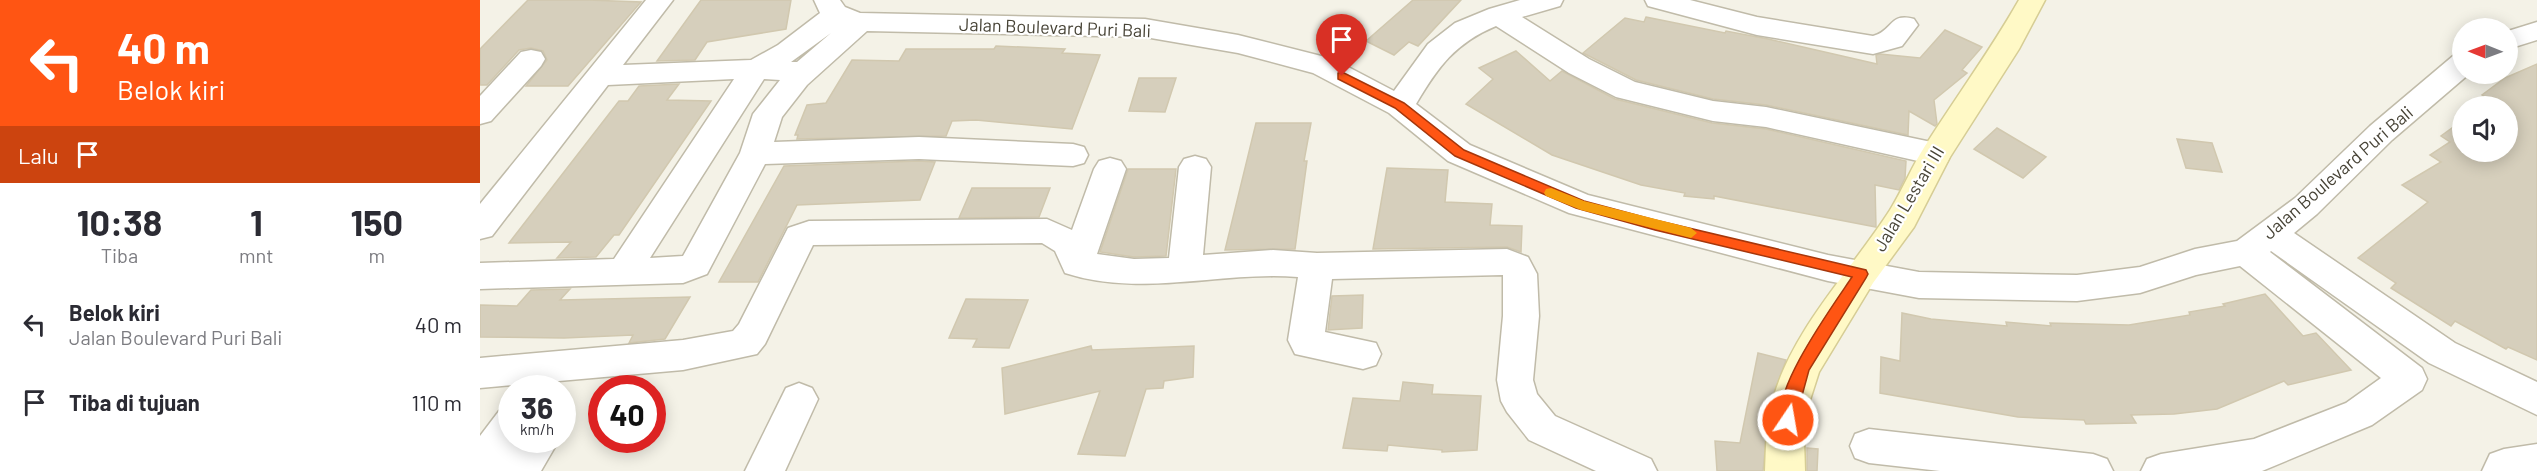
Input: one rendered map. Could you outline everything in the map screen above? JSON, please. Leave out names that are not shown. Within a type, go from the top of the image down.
[{"type":"street","points":[[480,227],[660,0]]},
{"type":"street","points":[[1399,105],[1430,60],[1454,37],[1499,15],[1550,0]]},
{"type":"street","points":[[1658,0],[1757,26],[1873,45],[1892,40],[1904,25]]},
{"type":"street","name":"Jalan Lestari III","points":[[1785,471],[1785,440],[1791,400],[1802,368],[1861,274],[1902,218],[1936,154],[2005,49],[2032,0]]},
{"type":"street","points":[[624,271],[756,69],[790,51],[841,12]]},
{"type":"street","points":[[480,276],[683,270],[695,265],[754,153],[768,114],[804,72],[841,12]]},
{"type":"street","name":"Jalan Boulevard Puri Bali","points":[[841,12],[1145,28],[1238,44],[1323,66],[1399,105],[1459,153],[1581,205],[1861,274],[1919,285],[2076,288],[2140,280],[2258,242],[2306,206],[2381,133],[2452,72]]},
{"type":"street","points":[[1499,15],[1579,66],[1626,90],[1713,111],[1766,117],[1936,154]]},
{"type":"street","points":[[2518,37],[2537,31]]},
{"type":"street","points":[[480,114],[531,59]]},
{"type":"street","points":[[602,76],[756,69],[804,72]]},
{"type":"street","points":[[754,153],[919,148],[1073,155]]},
{"type":"street","points":[[1185,270],[1195,167]]},
{"type":"street","points":[[1077,264],[1110,169]]},
{"type":"street","points":[[480,373],[683,355],[744,344],[752,334],[800,237],[809,233],[1047,231],[1068,243],[1077,264]]},
{"type":"street","points":[[2258,242],[2442,353],[2537,399]]},
{"type":"street","points":[[2258,242],[2409,379]]},
{"type":"street","points":[[1077,264],[1138,272],[1289,262],[1317,266],[1507,262],[1516,266],[1520,274],[1521,316],[1515,380],[1520,401],[1542,428],[1637,471]]},
{"type":"street","points":[[1317,266],[1306,340],[1308,344],[1364,354]]},
{"type":"street","points":[[2161,471],[2261,463],[2359,414],[2442,353]]},
{"type":"street","points":[[765,471],[799,399]]},
{"type":"street","points":[[480,467],[498,442]]},
{"type":"street","points":[[1869,446],[2093,471]]},
{"type":"street","points":[[519,471],[531,453]]},
{"type":"street","points":[[2502,471],[2504,466],[2537,461]]},
{"type":"building","points":[[528,0],[641,2],[568,86],[526,86],[547,60],[543,51],[531,48],[519,50],[487,85],[480,85],[480,49]]},
{"type":"building","points":[[701,0],[791,0],[786,29],[707,42],[695,60],[657,61]]},
{"type":"building","points":[[1413,0],[1461,0],[1418,46],[1409,42],[1394,55],[1366,41]]},
{"type":"building","points":[[1646,17],[1768,39],[1877,64],[1876,55],[1880,54],[1920,58],[1945,30],[1982,47],[1962,70],[1967,73],[1934,100],[1937,124],[1935,126],[1909,111],[1908,135],[1766,105],[1713,99],[1636,80],[1583,53],[1625,18],[1644,22]]},
{"type":"building","points":[[996,46],[1065,49],[1062,53],[1100,55],[1072,129],[976,120],[952,121],[946,136],[797,139],[798,135],[795,135],[807,105],[826,103],[852,60],[899,61],[906,49],[994,49]]},
{"type":"building","points":[[1516,51],[1550,81],[1562,71],[1615,99],[1712,123],[1766,129],[1906,161],[1905,178],[1899,190],[1875,185],[1876,227],[1714,196],[1714,199],[1684,196],[1685,193],[1641,185],[1552,155],[1466,104],[1493,79],[1479,68]]},
{"type":"building","points":[[2537,64],[2537,360],[2508,347],[2506,349],[2455,321],[2451,326],[2391,288],[2396,283],[2358,258],[2428,202],[2402,185],[2441,162],[2430,155],[2450,142],[2441,136],[2452,128],[2452,162],[2518,162],[2518,96],[2482,95],[2497,84],[2518,84],[2518,72]]},
{"type":"building","points":[[1139,78],[1176,78],[1165,112],[1129,111]]},
{"type":"building","points":[[679,84],[667,100],[711,101],[619,235],[614,235],[596,257],[557,258],[571,242],[509,243],[619,101],[628,101],[639,86]]},
{"type":"building","points":[[1256,123],[1311,123],[1304,161],[1307,161],[1295,249],[1225,250]]},
{"type":"building","points":[[1997,128],[2046,157],[2023,178],[1974,149]]},
{"type":"building","points":[[2177,139],[2212,143],[2222,172],[2186,168]]},
{"type":"building","points":[[935,162],[920,200],[797,205],[758,282],[719,282],[784,166]]},
{"type":"building","points":[[1387,168],[1448,170],[1445,202],[1492,204],[1490,225],[1522,226],[1521,252],[1507,247],[1373,249]]},
{"type":"building","points":[[1128,169],[1176,169],[1166,256],[1134,257],[1100,252]]},
{"type":"building","points":[[972,188],[1050,188],[1039,217],[959,218]]},
{"type":"building","points":[[570,289],[560,300],[690,297],[665,339],[629,343],[633,335],[564,338],[480,337],[480,305],[517,306],[531,290]]},
{"type":"building","points":[[2265,294],[2303,336],[2316,333],[2351,370],[2288,385],[2284,381],[2217,409],[2174,414],[2131,415],[2136,423],[2086,424],[2084,420],[2018,417],[1880,393],[1881,357],[1900,361],[1902,313],[1931,319],[2007,326],[2006,322],[2051,326],[2050,323],[2129,325],[2190,315],[2189,312],[2225,306],[2223,304]]},
{"type":"building","points":[[1363,295],[1362,328],[1328,330],[1332,296]]},
{"type":"building","points":[[966,299],[1028,300],[1009,348],[973,347],[977,339],[949,338]]},
{"type":"building","points":[[1091,346],[1092,350],[1194,346],[1193,377],[1164,381],[1163,388],[1146,389],[1125,456],[1078,454],[1100,391],[1005,414],[1002,368]]},
{"type":"building","points":[[1758,353],[1786,360],[1769,407],[1763,471],[1717,471],[1715,441],[1740,443]]},
{"type":"building","points":[[1403,382],[1433,385],[1432,394],[1481,396],[1477,450],[1442,452],[1442,450],[1388,445],[1387,451],[1343,448],[1353,398],[1400,401]]},
{"type":"building","points":[[1807,448],[1818,449],[1817,471],[1807,471]]},
{"type":"slow traffic","points":[[1551,193],[1581,205],[1691,233]]},
{"type":"route","points":[[1342,76],[1399,105],[1459,153],[1581,205],[1828,268],[1861,274],[1802,368],[1791,400],[1788,420]]}]
